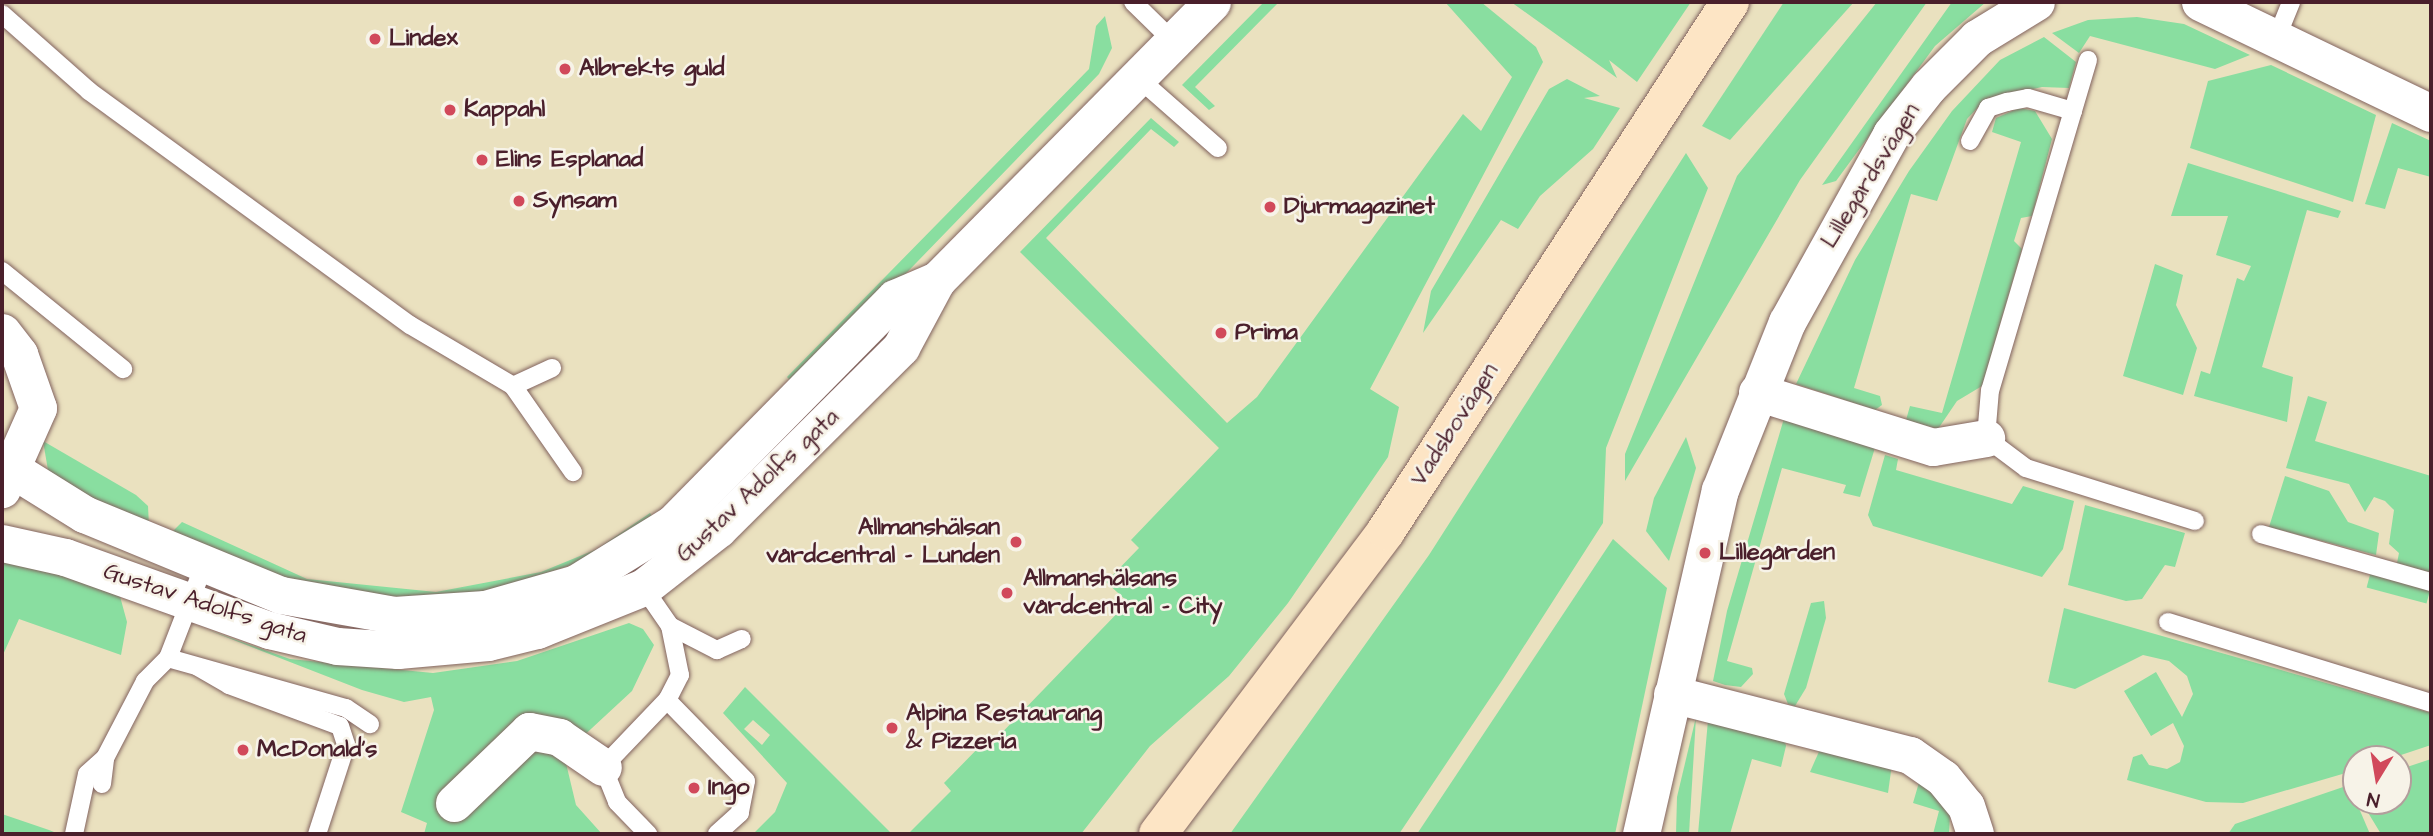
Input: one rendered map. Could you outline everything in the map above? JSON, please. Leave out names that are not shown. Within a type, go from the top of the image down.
[{"type":"main road","name":"Vadsbovägen","points":[[1158,834],[1385,531],[1730,2]]},
{"type":"street","name":"Gustav Adolfs gata","points":[[2,543],[65,557],[187,602],[310,639],[398,650],[537,630],[633,573],[718,529],[901,347],[937,280],[1212,2]]},
{"type":"street","name":"Lillegårdsvägen","points":[[1641,834],[1720,490],[1787,322],[1891,134],[1977,38],[2036,2]]},
{"type":"street","points":[[2200,2],[2431,113]]},
{"type":"street","points":[[2,332],[19,354],[14,386],[38,408],[5,474]]},
{"type":"street","points":[[1757,392],[1933,447],[1986,438]]},
{"type":"street","name":"Gustav Adolfs gata","points":[[5,474],[84,514],[204,565],[281,595],[343,610],[439,615],[532,598],[633,573]]},
{"type":"street","points":[[1672,694],[1755,710],[1910,755],[1943,778],[1966,806],[1975,834]]},
{"type":"street","points":[[454,803],[529,731],[559,737],[603,767]]},
{"type":"lane","points":[[1133,2],[1172,40]]},
{"type":"lane","points":[[2277,37],[2291,2]]},
{"type":"lane","points":[[2,15],[89,91],[330,272],[513,386],[573,472]]},
{"type":"lane","points":[[2088,60],[1990,390],[1986,438],[2026,468],[2195,521]]},
{"type":"lane","points":[[1136,76],[1218,148]]},
{"type":"lane","points":[[1970,141],[1988,108],[2007,102],[2028,98],[2073,111]]},
{"type":"lane","points":[[2,271],[123,369]]},
{"type":"lane","points":[[513,386],[552,368]]},
{"type":"lane","points":[[2262,534],[2431,582]]},
{"type":"lane","points":[[102,784],[105,758],[145,681],[168,658],[187,602],[204,565]]},
{"type":"lane","points":[[633,573],[670,626],[680,675],[667,700],[603,767],[617,802],[648,834]]},
{"type":"lane","points":[[2168,622],[2431,703]]},
{"type":"lane","points":[[670,626],[717,650],[742,639]]},
{"type":"lane","points":[[168,658],[346,708],[370,724]]},
{"type":"lane","points":[[198,667],[229,685],[340,726],[346,745],[317,834]]},
{"type":"lane","points":[[667,700],[746,781],[740,813],[717,834]]},
{"type":"lane","points":[[74,834],[87,774],[105,758]]},
{"type":"green space","points":[[1264,2],[1279,2],[1195,87],[1215,106],[1209,110],[1182,85]]},
{"type":"green space","points":[[1445,2],[1481,2],[1536,47],[1543,62],[1370,389],[1399,407],[1388,457],[1288,603],[1229,676],[1150,746],[1081,834],[908,834],[951,791],[944,783],[987,739],[992,743],[1128,602],[1106,582],[1139,548],[1131,540],[1219,448],[1020,252],[1151,118],[1179,142],[1174,147],[1151,129],[1046,238],[1227,423],[1257,397],[1463,114],[1481,131],[1512,77]]},
{"type":"green space","points":[[1511,2],[1691,2],[1637,82],[1609,60],[1617,78]]},
{"type":"green space","points":[[1784,2],[1854,2],[1730,140],[1702,126]]},
{"type":"green space","points":[[1877,2],[1927,2],[1800,180],[1625,481],[1625,454],[1737,176]]},
{"type":"green space","points":[[1952,2],[1986,2],[1935,46],[1836,181],[1822,185]]},
{"type":"green space","points":[[1105,16],[1112,48],[1099,74],[796,387],[787,377],[1089,69],[1096,26]]},
{"type":"green space","points":[[2137,17],[2184,24],[2250,55],[2215,69],[2090,36],[2079,53],[2052,33],[2088,20]]},
{"type":"green space","points":[[2044,37],[2076,62],[2069,88],[2042,87],[1986,99],[1967,119],[1937,201],[1911,194],[1854,388],[1880,396],[1882,405],[1875,410],[1796,384],[1855,260],[1909,171],[1952,111],[2000,60]]},
{"type":"green space","points":[[2271,65],[2376,115],[2353,202],[2190,148],[2208,81]]},
{"type":"green space","points":[[1567,79],[1600,96],[1584,98],[1620,108],[1593,149],[1540,196],[1518,229],[1501,220],[1423,333],[1431,291],[1549,89]]},
{"type":"green space","points":[[2019,108],[2035,111],[2052,139],[2032,216],[2021,218],[2014,241],[2022,249],[1982,386],[1957,401],[1938,429],[1906,420],[1910,406],[1942,413],[2021,142],[1992,132],[1996,118]]},
{"type":"green space","points":[[2392,123],[2431,141],[2431,177],[2398,168],[2385,209],[2365,204]]},
{"type":"green space","points":[[1686,153],[1708,188],[1606,448],[1603,523],[1503,679],[1399,834],[1230,834],[1429,555]]},
{"type":"green space","points":[[2188,163],[2341,211],[2338,218],[2307,210],[2262,367],[2293,377],[2287,422],[2194,396],[2201,371],[2210,374],[2237,278],[2244,281],[2251,266],[2216,255],[2228,216],[2171,216]]},
{"type":"green space","points":[[2155,264],[2183,275],[2176,305],[2197,348],[2183,395],[2123,376]]},
{"type":"green space","points":[[2308,396],[2327,402],[2315,441],[2431,476],[2431,573],[2397,563],[2399,553],[2389,544],[2394,510],[2385,501],[2374,497],[2365,512],[2349,484],[2286,468]]},
{"type":"green space","points":[[1785,415],[1877,441],[1860,497],[1843,493],[1846,485],[1782,468],[1727,661],[1752,668],[1753,674],[1741,687],[1725,685],[1713,681],[1727,611]]},
{"type":"green space","points":[[1686,437],[1696,468],[1669,561],[1646,531],[1654,498]]},
{"type":"green space","points":[[43,441],[136,495],[148,506],[149,526],[49,476]]},
{"type":"green space","points":[[1885,455],[1898,459],[1896,470],[2012,504],[2023,486],[2074,501],[2063,549],[2042,577],[1873,526],[1868,515]]},
{"type":"green space","points":[[2285,476],[2329,491],[2348,522],[2379,533],[2376,555],[2269,527]]},
{"type":"green space","points":[[2085,505],[2185,533],[2175,567],[2165,565],[2142,599],[2126,601],[2068,585]]},
{"type":"green space","points":[[650,513],[655,520],[599,555],[500,590],[433,600],[320,591],[170,534],[182,522],[307,579],[436,592],[541,572],[597,549]]},
{"type":"green space","points":[[1613,539],[1667,588],[1615,834],[1417,834]]},
{"type":"green space","points":[[2,558],[118,589],[127,622],[121,655],[19,619],[2,657]]},
{"type":"green space","points":[[2371,571],[2431,587],[2426,603],[2367,587]]},
{"type":"green space","points":[[1824,601],[1826,618],[1806,688],[1795,706],[1788,704],[1784,694],[1811,603]]},
{"type":"green space","points":[[2064,608],[2431,713],[2431,745],[2412,751],[2412,745],[2342,745],[2342,774],[2243,803],[2206,802],[2127,780],[2133,757],[2142,754],[2149,765],[2167,769],[2180,762],[2184,746],[2173,723],[2151,736],[2124,691],[2156,672],[2182,717],[2193,694],[2187,676],[2169,661],[2143,655],[2075,689],[2048,682]]},
{"type":"green space","points":[[629,623],[643,629],[654,645],[632,691],[578,741],[529,738],[565,759],[576,805],[602,834],[424,834],[427,823],[401,812],[434,710],[431,697],[404,702],[362,690],[208,630],[290,659],[433,673],[517,661]]},
{"type":"green space","points":[[745,687],[892,834],[753,834],[775,812],[787,783],[723,713]],"holes":[[[753,720],[770,735],[762,745],[744,729]]]},
{"type":"green space","points":[[1696,717],[1689,834],[1676,834],[1677,797]]},
{"type":"green space","points":[[1708,720],[1784,737],[1786,746],[1781,767],[1752,759],[1730,834],[1698,834]]},
{"type":"green space","points":[[1821,747],[1892,764],[1888,793],[1810,772]]},
{"type":"green space","points":[[2431,759],[2431,834],[2381,834],[2369,815],[2412,815],[2412,765]]},
{"type":"green space","points":[[1920,779],[1950,815],[1949,834],[1933,834],[1939,811],[1913,803]]},
{"type":"green space","points":[[2342,787],[2342,815],[2362,815],[2370,834],[2228,834],[2235,824]]},
{"type":"green space","points":[[2,814],[49,830],[59,834],[2,834]]},
{"type":"place","name":"Lindex","points":[[375,39]]},
{"type":"place","name":"Albrekts guld","points":[[565,69]]},
{"type":"place","name":"Kappahl","points":[[450,110]]},
{"type":"place","name":"Elins Esplanad","points":[[482,160]]},
{"type":"place","name":"Synsam","points":[[519,201]]},
{"type":"place","name":"Djurmagazinet","points":[[1270,207]]},
{"type":"place","name":"Prima","points":[[1221,333]]},
{"type":"place","name":"Allmanshälsan vårdcentral - Lunden","points":[[1016,542]]},
{"type":"place","name":"Lillegården","points":[[1705,553]]},
{"type":"place","name":"Allmanshälsans vårdcentral - City","points":[[1007,593]]},
{"type":"place","name":"Alpina Restaurang & Pizzeria","points":[[892,728]]},
{"type":"place","name":"McDonald's","points":[[243,750]]},
{"type":"place","name":"Ingo","points":[[694,788]]}]
